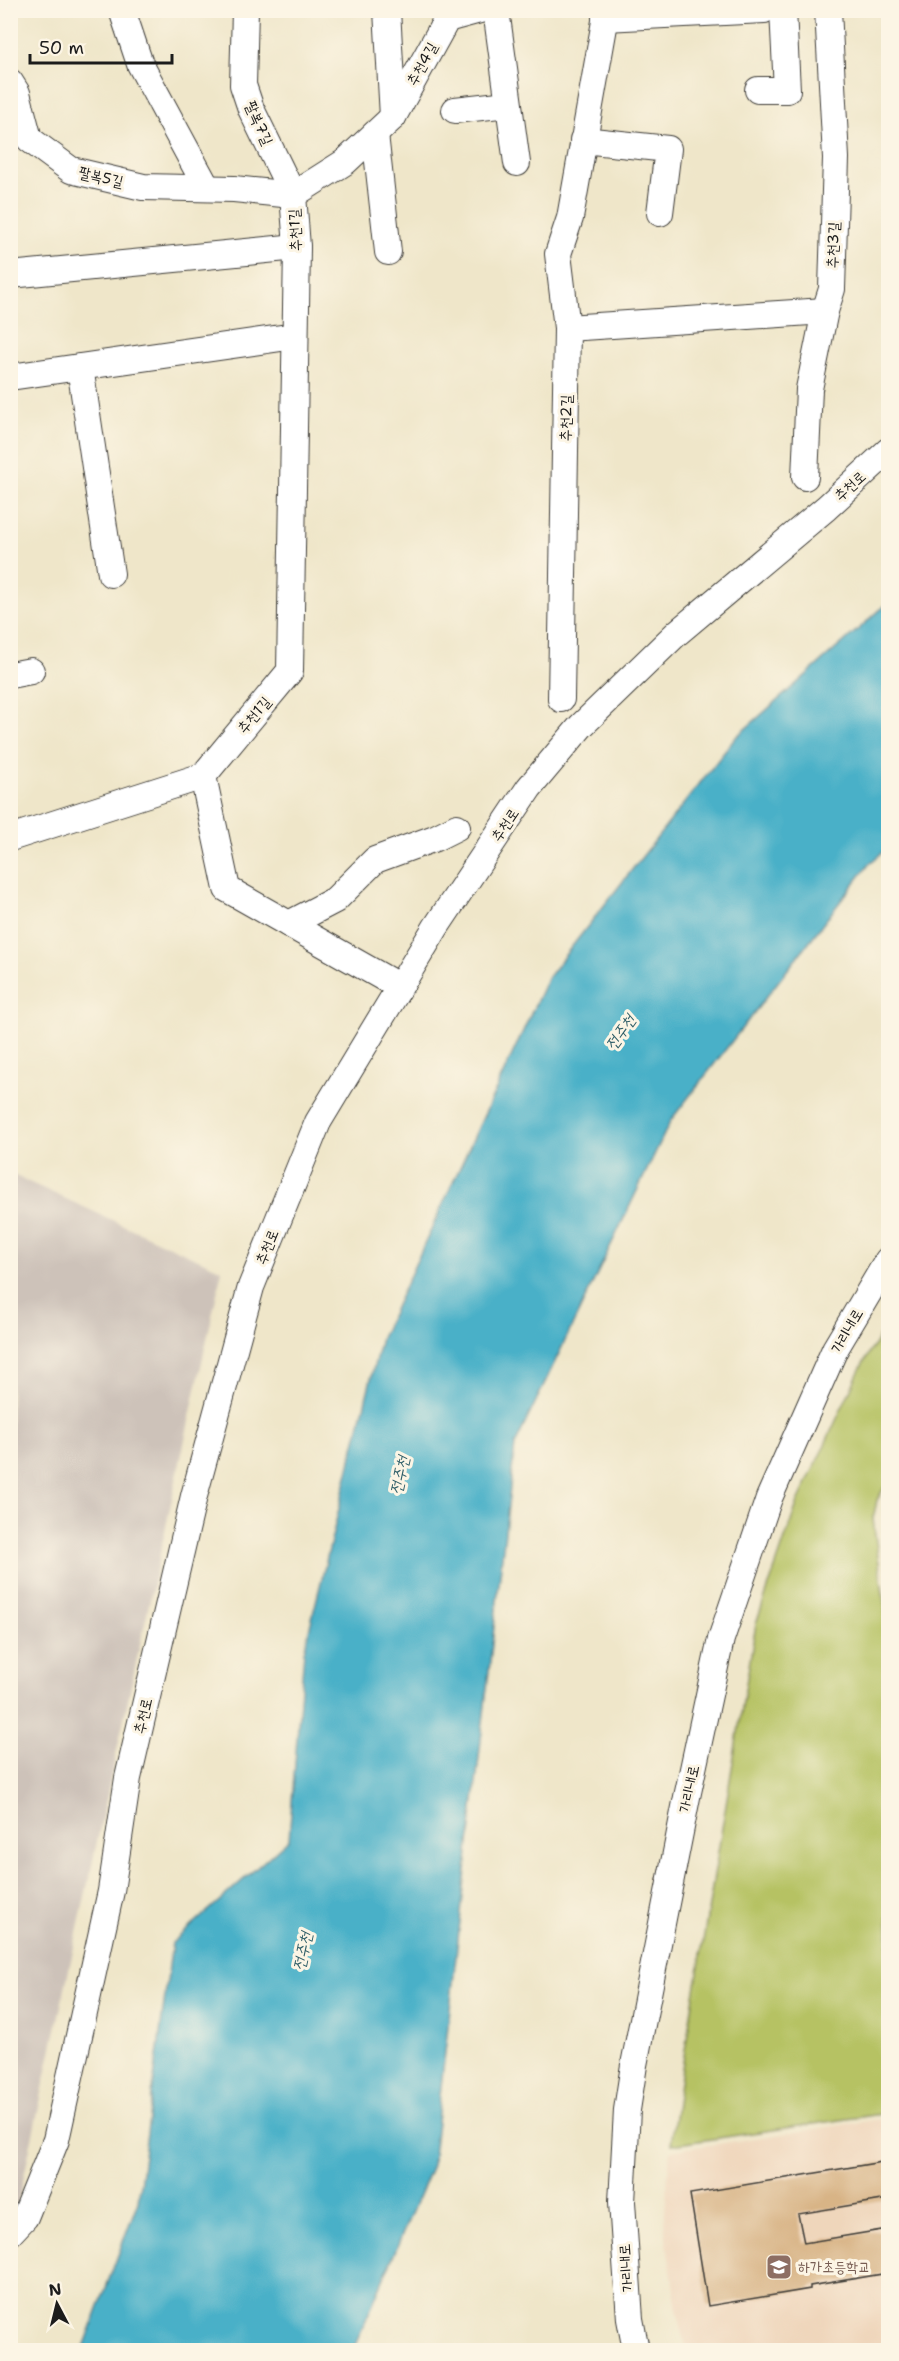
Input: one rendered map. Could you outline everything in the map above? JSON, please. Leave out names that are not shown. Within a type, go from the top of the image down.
[{"type":"street","points":[[122,10],[140,64],[207,188]]},
{"type":"street","name":"팔복7길","points":[[245,10],[243,85],[251,109],[293,195]]},
{"type":"street","points":[[387,10],[384,125],[388,252]]},
{"type":"street","name":"추천4길","points":[[293,195],[345,162],[384,125],[441,15],[480,10]]},
{"type":"street","points":[[496,10],[517,163]]},
{"type":"street","name":"추천2길","points":[[561,699],[567,328],[558,254],[570,218],[606,14],[764,10]]},
{"type":"street","points":[[758,90],[787,90],[783,10]]},
{"type":"street","name":"추천3길","points":[[805,477],[809,389],[825,311],[832,289],[836,158],[828,10]]},
{"type":"street","name":"팔복5길","points":[[10,82],[17,93],[29,139],[71,170],[143,187],[207,188],[293,195]]},
{"type":"street","points":[[455,110],[508,104]]},
{"type":"street","points":[[583,140],[668,149],[660,213]]},
{"type":"street","name":"추천1길","points":[[202,776],[290,671],[297,247],[293,195]]},
{"type":"street","points":[[10,275],[297,247]]},
{"type":"street","points":[[567,328],[825,311]]},
{"type":"street","points":[[10,377],[295,336]]},
{"type":"street","points":[[80,367],[111,574]]},
{"type":"street","name":"추천로","points":[[10,2234],[25,2217],[56,2140],[111,1892],[128,1778],[194,1496],[251,1287],[318,1122],[398,986],[529,788],[581,726],[677,633],[826,508],[888,451]]},
{"type":"street","points":[[10,838],[202,776],[228,889],[398,986]]},
{"type":"street","points":[[289,924],[335,900],[375,860],[435,838],[457,827]]},
{"type":"street","name":"가리내로","points":[[636,2350],[630,2319],[622,2202],[627,2110],[687,1797],[721,1639],[769,1498],[835,1349],[888,1260]]},
{"type":"shaded area","points":[[11,1174],[222,1270],[14,2221],[11,2223]]},
{"type":"shaded area","name":"하가초등학교","points":[[888,2118],[888,2350],[687,2350],[677,2310],[664,2224],[670,2151]]},
{"type":"green space","points":[[888,1322],[888,1481],[877,1500],[873,1519],[888,1631],[888,2113],[671,2145],[756,1624],[797,1504],[861,1367]]},
{"type":"water","name":"전주천","points":[[888,603],[888,848],[870,863],[671,1120],[515,1445],[432,2165],[353,2350],[83,2350],[138,2201],[172,1943],[289,1839],[304,1651],[381,1338],[548,977],[736,737]]},
{"type":"building","points":[[888,2161],[888,2199],[798,2214],[804,2243],[888,2229],[888,2273],[708,2306],[690,2194]]},
{"type":"place","name":"하가초등학교","points":[[779,2267]]}]
